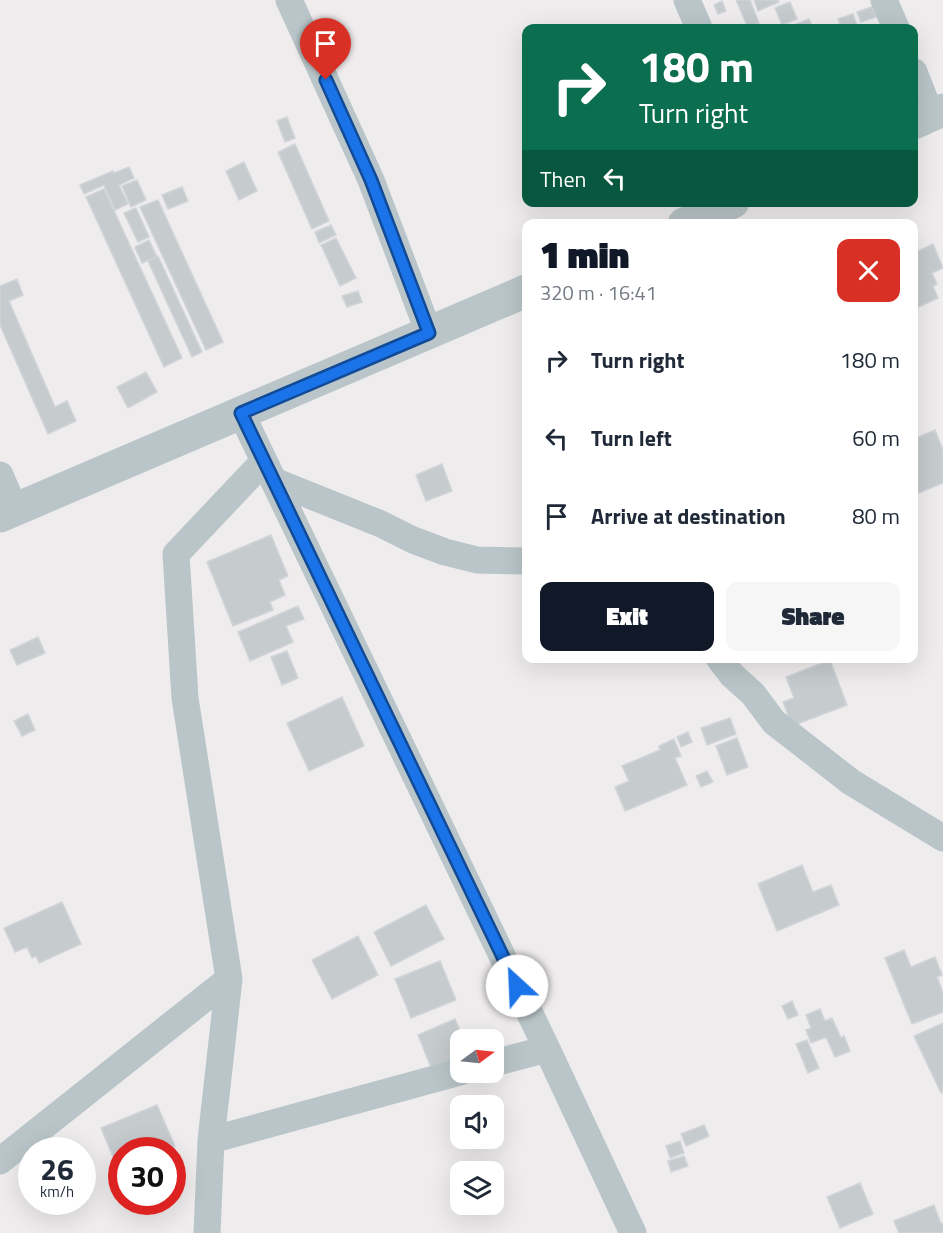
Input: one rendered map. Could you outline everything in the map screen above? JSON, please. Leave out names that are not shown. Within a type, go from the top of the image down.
[{"type":"street","points":[[289,0],[371,180],[429,333]]},
{"type":"street","points":[[687,0],[697,24]]},
{"type":"street","points":[[884,0],[894,24]]},
{"type":"street","points":[[918,84],[929,116]]},
{"type":"street","points":[[695,219],[722,207]]},
{"type":"street","points":[[0,475],[7,513],[522,293]]},
{"type":"street","points":[[241,413],[633,1233]]},
{"type":"street","points":[[269,471],[413,540],[445,552],[477,560],[522,561]]},
{"type":"street","points":[[207,1233],[211,1140],[229,979],[185,698],[176,554],[269,471]]},
{"type":"street","points":[[723,663],[753,694],[774,723],[851,782],[943,838]]},
{"type":"street","points":[[0,1161],[229,979]]},
{"type":"street","points":[[504,1060],[547,1049]]},
{"type":"street","points":[[211,1140],[450,1075]]},
{"type":"building","points":[[736,0],[750,0],[759,23],[746,24]]},
{"type":"building","points":[[754,0],[778,0],[779,2],[758,11]]},
{"type":"building","points":[[722,1],[726,11],[718,14],[714,5]]},
{"type":"building","points":[[790,2],[797,19],[782,24],[775,8]]},
{"type":"building","points":[[872,7],[876,17],[861,22],[857,12]]},
{"type":"building","points":[[853,14],[856,24],[840,24],[838,19]]},
{"type":"building","points":[[809,19],[811,24],[796,24]]},
{"type":"building","points":[[287,117],[295,138],[285,142],[277,121]]},
{"type":"building","points":[[295,144],[329,221],[312,229],[278,152]]},
{"type":"building","points":[[244,162],[257,191],[239,200],[226,171]]},
{"type":"building","points":[[129,167],[134,178],[119,185],[128,204],[115,210],[104,185],[84,194],[80,185]]},
{"type":"building","points":[[137,180],[146,200],[131,207],[122,186]]},
{"type":"building","points":[[182,187],[188,201],[168,209],[162,195]]},
{"type":"building","points":[[104,189],[182,358],[164,367],[86,197]]},
{"type":"building","points":[[158,200],[223,342],[206,350],[140,207]]},
{"type":"building","points":[[136,208],[149,237],[138,242],[124,213]]},
{"type":"building","points":[[331,225],[336,235],[319,243],[315,232]]},
{"type":"building","points":[[336,238],[356,278],[340,286],[321,245]]},
{"type":"building","points":[[149,240],[157,257],[142,263],[135,247]]},
{"type":"building","points":[[933,244],[943,268],[932,273],[937,284],[933,286],[938,298],[918,307],[918,251]]},
{"type":"building","points":[[158,256],[202,352],[192,357],[148,261]]},
{"type":"building","points":[[17,279],[23,295],[9,301],[55,407],[67,401],[76,421],[48,434],[0,325],[0,286]]},
{"type":"building","points":[[358,291],[362,302],[347,307],[342,296]]},
{"type":"building","points":[[146,372],[157,392],[128,408],[117,387]]},
{"type":"building","points":[[935,430],[943,450],[943,483],[918,493],[918,437]]},
{"type":"building","points":[[442,464],[452,491],[426,501],[416,475]]},
{"type":"building","points":[[271,535],[288,576],[279,580],[285,595],[270,602],[273,610],[233,626],[207,562]]},
{"type":"building","points":[[298,606],[304,619],[286,626],[293,642],[250,661],[238,632]]},
{"type":"building","points":[[38,637],[45,653],[17,665],[10,650]]},
{"type":"building","points":[[287,651],[298,678],[282,685],[271,657]]},
{"type":"building","points":[[822,663],[831,663],[847,705],[792,726],[783,702],[794,698],[786,677]]},
{"type":"building","points":[[342,697],[364,746],[309,771],[287,723]]},
{"type":"building","points":[[28,714],[35,730],[22,736],[14,721]]},
{"type":"building","points":[[730,718],[736,734],[707,745],[701,728]]},
{"type":"building","points":[[688,732],[692,742],[681,747],[677,737]]},
{"type":"building","points":[[737,738],[748,767],[727,775],[716,746]]},
{"type":"building","points":[[674,739],[681,756],[675,758],[687,785],[625,811],[615,787],[629,781],[622,766],[660,750],[659,746]]},
{"type":"building","points":[[707,771],[713,782],[701,787],[696,776]]},
{"type":"building","points":[[802,865],[813,892],[831,885],[839,905],[777,931],[758,884]]},
{"type":"building","points":[[62,902],[81,944],[39,963],[36,956],[32,958],[27,947],[15,952],[4,928]]},
{"type":"building","points":[[426,905],[444,939],[391,966],[374,932]]},
{"type":"building","points":[[358,936],[378,975],[332,999],[312,960]]},
{"type":"building","points":[[904,950],[911,967],[935,957],[942,975],[937,977],[943,993],[943,1012],[912,1024],[885,958]]},
{"type":"building","points":[[440,961],[456,1000],[411,1018],[395,979]]},
{"type":"building","points":[[792,1001],[798,1015],[788,1019],[782,1006]]},
{"type":"building","points":[[820,1009],[825,1021],[832,1018],[841,1038],[844,1036],[850,1051],[835,1057],[826,1037],[811,1043],[806,1030],[811,1028],[806,1015]]},
{"type":"building","points":[[455,1019],[459,1029],[450,1029],[450,1068],[434,1075],[418,1035]]},
{"type":"building","points":[[943,1023],[943,1092],[941,1093],[914,1036]]},
{"type":"building","points":[[807,1040],[819,1068],[808,1073],[796,1044]]},
{"type":"building","points":[[157,1105],[171,1137],[108,1137],[108,1145],[101,1128]]},
{"type":"building","points":[[704,1125],[709,1136],[686,1146],[681,1134]]},
{"type":"building","points":[[680,1141],[684,1153],[670,1158],[666,1146]]},
{"type":"building","points":[[684,1156],[688,1166],[671,1172],[668,1161]]},
{"type":"building","points":[[860,1183],[873,1214],[840,1228],[827,1197]]},
{"type":"building","points":[[934,1205],[941,1224],[943,1223],[943,1233],[899,1233],[894,1221]]},
{"type":"route","points":[[326,80],[371,180],[429,333],[241,413],[517,986]]}]
